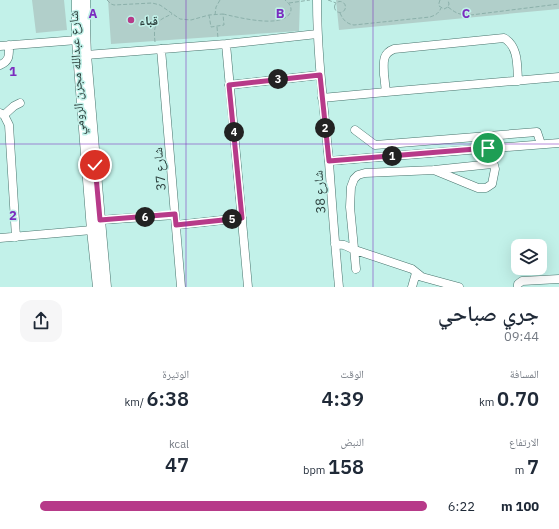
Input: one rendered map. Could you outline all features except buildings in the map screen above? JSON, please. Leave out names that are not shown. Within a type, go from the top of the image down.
[{"type":"main road","name":"شارع عبدالله مجرن الرومي","points":[[77,0],[77,40],[98,287]]},
{"type":"main road","name":"شارع عبدالله مجرن الرومي","points":[[85,0],[86,55],[106,287]]},
{"type":"street","name":"شارع 38","points":[[315,0],[320,75],[329,161],[339,287]]},
{"type":"street","points":[[86,55],[159,50],[317,34]]},
{"type":"street","points":[[386,92],[383,60],[389,51],[394,49],[504,38],[508,40],[516,53],[518,81]]},
{"type":"street","points":[[0,46],[77,40]]},
{"type":"street","points":[[222,44],[229,85],[248,287]]},
{"type":"street","points":[[0,65],[8,61],[9,45]]},
{"type":"street","name":"شارع 37","points":[[159,50],[181,287]]},
{"type":"street","points":[[229,85],[320,75]]},
{"type":"street","points":[[322,98],[559,77]]},
{"type":"street","points":[[16,237],[9,125],[2,114],[20,104]]},
{"type":"street","points":[[355,130],[375,145],[537,132],[541,144]]},
{"type":"street","points":[[329,161],[559,143]]},
{"type":"street","points":[[356,269],[350,206],[351,187],[354,179],[358,175],[365,173],[434,170],[492,164],[494,165],[495,170],[492,184],[486,188],[478,188],[434,170]]},
{"type":"street","points":[[100,220],[175,214]]},
{"type":"street","points":[[176,225],[242,218]]},
{"type":"street","points":[[0,238],[92,230]]},
{"type":"street","points":[[335,244],[344,245],[412,269],[422,277],[459,287]]},
{"type":"street","points":[[412,287],[416,273]]},
{"type":"street","points":[[518,287],[518,284],[522,282],[559,279]]},
{"type":"path","points":[[107,0],[114,5],[152,3],[160,5],[180,18],[191,20],[209,15],[223,14],[268,21],[280,20],[288,16],[292,8],[285,0]]},
{"type":"path","points":[[215,15],[219,0]]},
{"type":"path","points":[[289,3],[315,0]]},
{"type":"path","points":[[328,0],[336,3],[340,1],[345,5],[345,9],[340,13]]},
{"type":"path","points":[[336,3],[335,9],[340,13],[342,19],[350,25],[354,25],[430,17],[440,12],[440,0]]},
{"type":"path","points":[[448,0],[448,7]]},
{"type":"path","points":[[448,7],[456,13],[471,15],[559,4]]},
{"type":"path","points":[[441,8],[446,9],[448,7]]},
{"type":"path","points":[[159,50],[154,33],[155,27],[157,22],[172,14]]},
{"type":"path","points":[[209,15],[211,27],[224,25],[223,14]]},
{"type":"path","points":[[217,26],[222,44]]},
{"type":"shaded area","points":[[32,0],[64,0],[67,30],[36,33]]},
{"type":"shaded area","points":[[108,0],[300,0],[299,31],[111,44]]},
{"type":"shaded area","points":[[336,0],[559,0],[559,9],[339,30]]},
{"type":"place","name":"قباء","points":[[131,20]]},
{"type":"route","points":[[95,165],[100,220],[175,214],[176,225],[242,218],[229,85],[320,75],[329,161],[488,148]]}]
